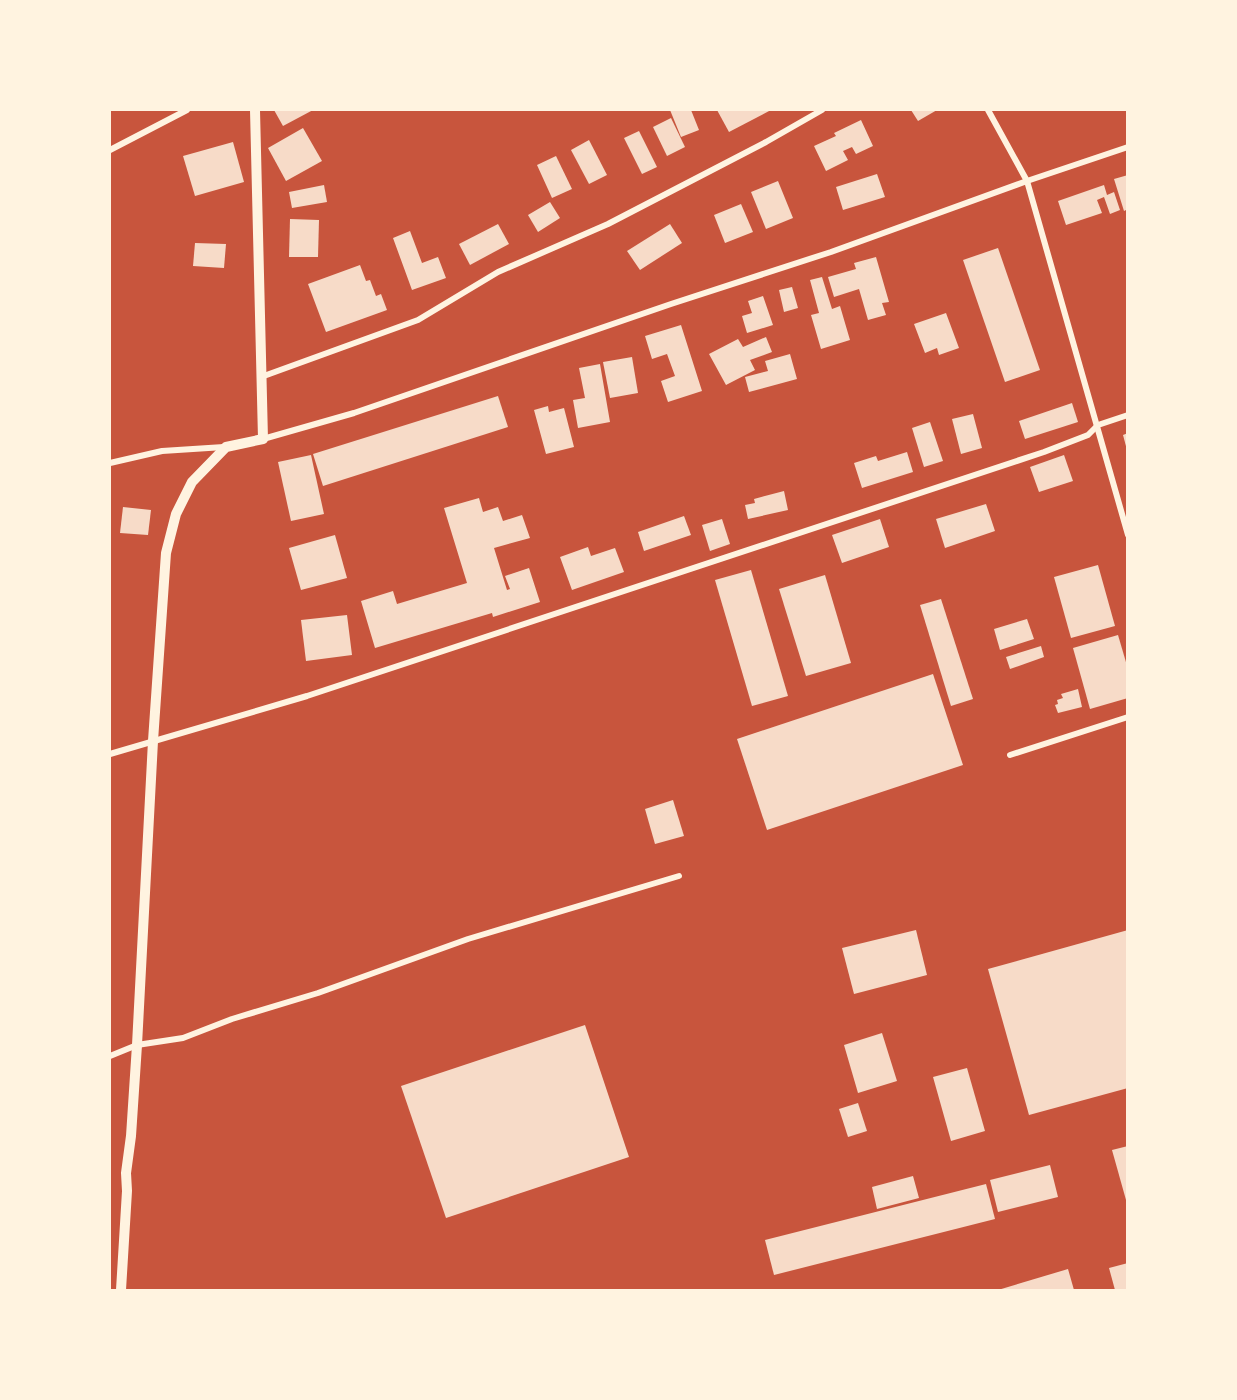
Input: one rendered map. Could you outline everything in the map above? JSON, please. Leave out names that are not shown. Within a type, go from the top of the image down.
[{"type":"street","points":[[110,150],[187,110]]},
{"type":"street","points":[[255,110],[262,439]]},
{"type":"street","points":[[261,377],[418,320],[498,272],[608,224],[766,142],[822,110]]},
{"type":"street","points":[[988,110],[1027,181],[1128,535]]},
{"type":"street","points":[[110,463],[162,451],[226,447],[354,413],[671,304],[831,252],[1128,147]]},
{"type":"street","points":[[110,754],[307,696],[1044,452],[1088,435],[1098,425],[1128,415]]},
{"type":"street","points":[[121,1290],[126,1173],[138,1045],[153,741],[166,553],[176,514],[192,482],[226,447]]},
{"type":"street","points":[[1011,755],[1128,717]]},
{"type":"street","points":[[110,1056],[138,1045],[183,1038],[232,1019],[318,993],[468,939],[679,876]]},
{"type":"building","points":[[274,110],[313,110],[283,126]]},
{"type":"building","points":[[670,110],[691,110],[699,130],[681,137]]},
{"type":"building","points":[[717,110],[771,110],[729,132]]},
{"type":"building","points":[[911,110],[937,110],[918,121]]},
{"type":"building","points":[[671,118],[685,147],[667,156],[653,127]]},
{"type":"building","points":[[861,120],[873,146],[856,154],[852,147],[843,151],[848,160],[826,171],[814,146],[836,136],[834,133]]},
{"type":"building","points":[[303,128],[322,161],[286,181],[268,148]]},
{"type":"building","points":[[639,131],[657,167],[642,174],[624,138]]},
{"type":"building","points":[[589,140],[607,175],[589,184],[571,150]]},
{"type":"building","points":[[233,142],[244,182],[195,196],[183,156]]},
{"type":"building","points":[[556,156],[572,189],[552,198],[537,165]]},
{"type":"building","points":[[877,174],[885,197],[843,210],[836,187]]},
{"type":"building","points":[[1128,175],[1128,209],[1124,211],[1114,179]]},
{"type":"building","points":[[778,181],[793,218],[766,229],[751,192]]},
{"type":"building","points":[[324,185],[327,202],[292,208],[289,192]]},
{"type":"building","points":[[1104,185],[1107,195],[1114,192],[1120,210],[1110,214],[1104,197],[1097,200],[1102,213],[1066,225],[1058,201]]},
{"type":"building","points":[[550,202],[560,218],[538,232],[528,215]]},
{"type":"building","points":[[741,204],[753,232],[725,243],[714,215]]},
{"type":"building","points":[[290,219],[319,220],[318,257],[289,257]]},
{"type":"building","points":[[498,224],[509,244],[470,265],[459,244]]},
{"type":"building","points":[[670,224],[682,243],[640,270],[627,251]]},
{"type":"building","points":[[410,231],[422,263],[438,257],[446,278],[412,290],[393,238]]},
{"type":"building","points":[[195,243],[226,244],[224,268],[193,266]]},
{"type":"building","points":[[998,248],[1040,370],[1005,382],[963,260]]},
{"type":"building","points":[[876,257],[889,302],[882,303],[886,315],[868,320],[859,289],[834,297],[828,277],[856,269],[854,263]]},
{"type":"building","points":[[360,265],[366,281],[370,280],[376,296],[381,294],[387,310],[326,332],[308,284]]},
{"type":"building","points":[[822,277],[832,309],[840,306],[850,340],[821,349],[811,315],[819,313],[810,280]]},
{"type":"building","points":[[792,287],[798,308],[784,312],[779,290]]},
{"type":"building","points":[[763,296],[773,325],[747,333],[742,316],[752,313],[748,301]]},
{"type":"building","points":[[946,313],[959,348],[939,355],[937,348],[925,353],[914,324]]},
{"type":"building","points":[[681,325],[702,391],[668,402],[661,381],[675,376],[667,354],[652,359],[645,336]]},
{"type":"building","points":[[766,337],[772,352],[750,360],[755,370],[726,385],[709,354],[738,339],[743,347]]},
{"type":"building","points":[[790,354],[797,379],[749,392],[745,377],[768,371],[765,361]]},
{"type":"building","points":[[632,357],[638,393],[610,398],[603,362]]},
{"type":"building","points":[[600,364],[610,422],[578,428],[573,400],[585,398],[579,368]]},
{"type":"building","points":[[498,396],[508,427],[323,486],[313,454]]},
{"type":"building","points":[[1072,403],[1078,422],[1025,439],[1019,421]]},
{"type":"building","points":[[548,406],[549,412],[564,408],[574,447],[546,454],[534,410]]},
{"type":"building","points":[[973,414],[982,448],[961,454],[952,419]]},
{"type":"building","points":[[930,422],[943,461],[924,467],[912,428]]},
{"type":"building","points":[[1128,433],[1128,450],[1127,450],[1123,435]]},
{"type":"building","points":[[907,452],[913,472],[862,488],[854,463],[876,456],[878,461]]},
{"type":"building","points":[[311,455],[324,514],[291,521],[278,462]]},
{"type":"building","points":[[1064,455],[1073,481],[1039,492],[1030,467]]},
{"type":"building","points":[[784,491],[788,510],[748,519],[745,505],[755,503],[754,499]]},
{"type":"building","points":[[479,498],[483,512],[498,507],[503,521],[522,515],[530,538],[494,548],[507,590],[510,589],[505,576],[529,568],[540,602],[493,617],[492,613],[375,648],[361,601],[393,591],[397,604],[467,583],[444,508]]},
{"type":"building","points":[[986,504],[995,531],[945,548],[936,519]]},
{"type":"building","points":[[123,507],[151,510],[148,535],[120,533]]},
{"type":"building","points":[[684,516],[691,535],[644,551],[638,532]]},
{"type":"building","points":[[722,519],[730,544],[710,551],[702,525]]},
{"type":"building","points":[[880,519],[889,547],[842,563],[832,535]]},
{"type":"building","points":[[335,535],[347,578],[301,590],[289,548]]},
{"type":"building","points":[[588,547],[591,556],[615,548],[624,572],[572,590],[560,557]]},
{"type":"building","points":[[1098,565],[1115,626],[1071,638],[1054,577]]},
{"type":"building","points":[[751,570],[788,696],[752,706],[715,580]]},
{"type":"building","points":[[825,575],[851,663],[806,676],[779,589]]},
{"type":"building","points":[[941,599],[973,699],[951,706],[920,605]]},
{"type":"building","points":[[347,615],[352,655],[306,661],[301,620]]},
{"type":"building","points":[[1027,619],[1034,639],[1000,650],[994,629]]},
{"type":"building","points":[[1118,635],[1128,669],[1128,698],[1090,709],[1073,648]]},
{"type":"building","points":[[1041,646],[1044,657],[1010,669],[1006,657]]},
{"type":"building","points":[[933,674],[963,765],[767,830],[737,739]]},
{"type":"building","points":[[1078,689],[1082,707],[1058,713],[1055,705],[1058,704],[1057,700],[1063,698],[1061,694]]},
{"type":"building","points":[[673,800],[684,836],[655,844],[645,809]]},
{"type":"building","points":[[916,930],[927,975],[854,994],[842,948]]},
{"type":"building","points":[[1128,930],[1128,1088],[1029,1115],[988,969]]},
{"type":"building","points":[[585,1025],[629,1157],[446,1218],[401,1086]]},
{"type":"building","points":[[882,1033],[897,1081],[858,1093],[844,1045]]},
{"type":"building","points":[[967,1068],[985,1131],[951,1141],[933,1077]]},
{"type":"building","points":[[858,1103],[867,1131],[848,1137],[839,1109]]},
{"type":"building","points":[[1128,1146],[1128,1199],[1126,1200],[1112,1150]]},
{"type":"building","points":[[1050,1165],[1058,1197],[998,1212],[990,1180]]},
{"type":"building","points":[[913,1176],[919,1198],[877,1209],[872,1187]]},
{"type":"building","points":[[986,1184],[995,1219],[774,1275],[765,1240]]},
{"type":"building","points":[[1128,1263],[1128,1290],[1115,1290],[1109,1268]]},
{"type":"building","points":[[1068,1269],[1074,1290],[998,1290]]}]
